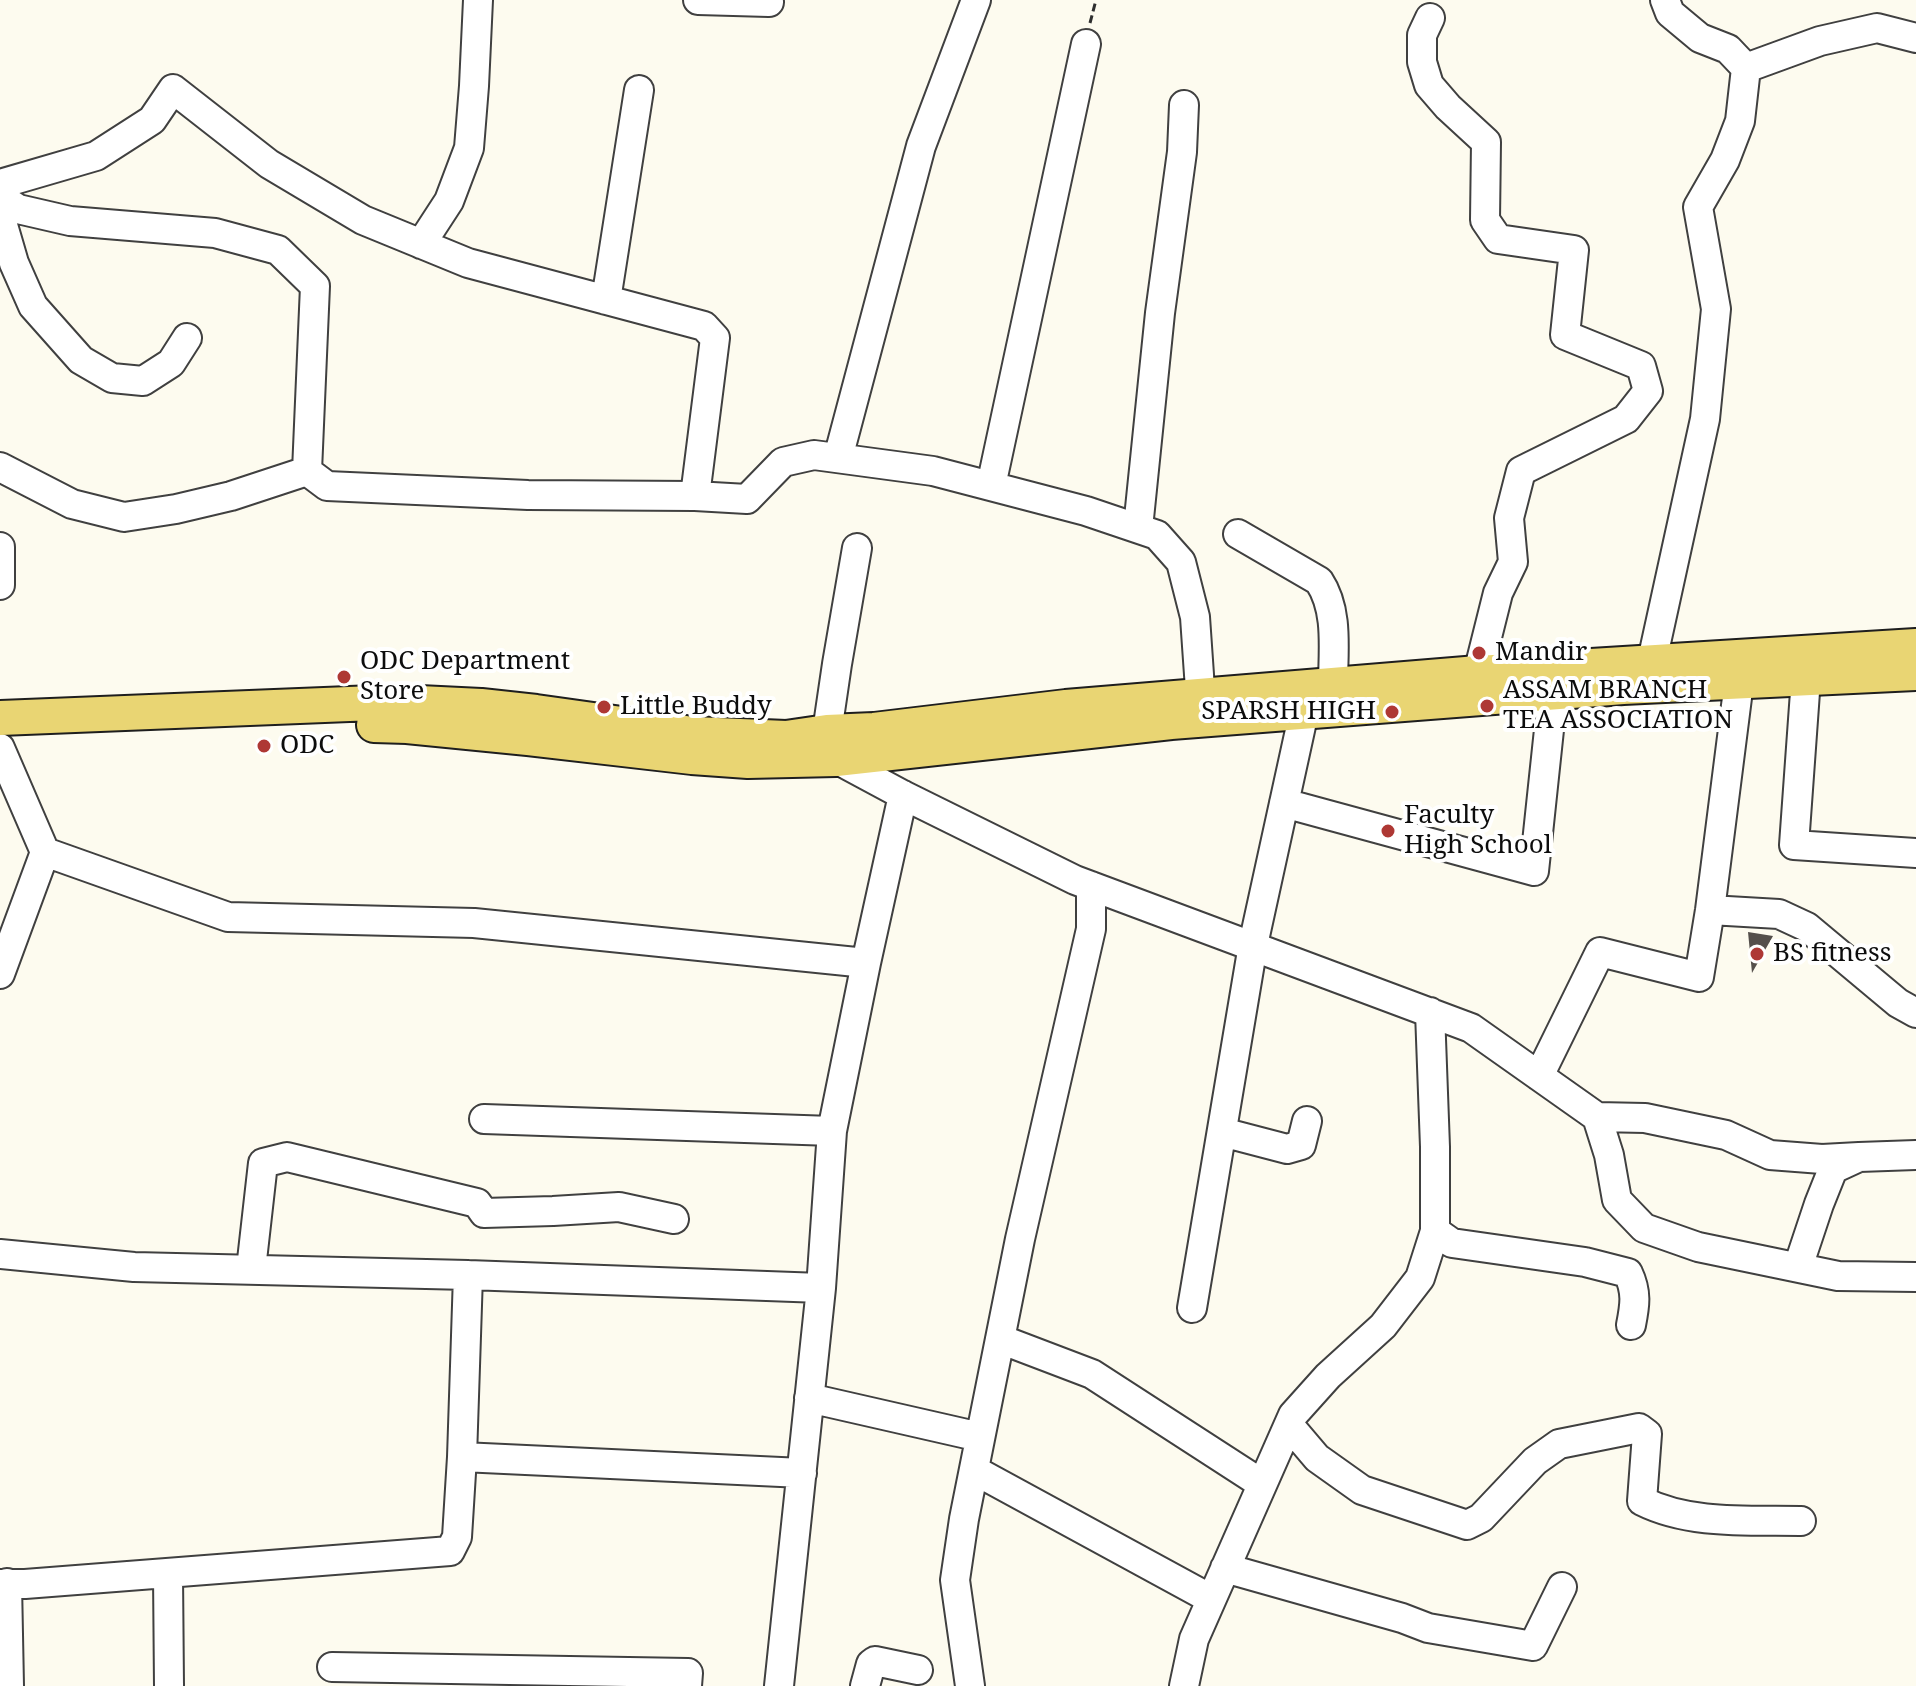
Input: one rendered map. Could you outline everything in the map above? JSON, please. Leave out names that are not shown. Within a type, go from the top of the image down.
[{"type":"main road","points":[[0,739],[297,725],[407,726],[748,761],[832,746],[1202,708],[1333,686],[1652,661],[1916,646]]},
{"type":"main road","points":[[1202,708],[1304,712],[1623,687],[1916,673]]},
{"type":"main road","points":[[0,718],[399,702],[522,710],[693,734],[786,738],[832,746]]},
{"type":"street","points":[[421,244],[449,201],[469,148],[478,0]]},
{"type":"street","points":[[698,0],[769,2]]},
{"type":"street","points":[[838,458],[921,146],[976,0]]},
{"type":"street","points":[[1652,661],[1705,419],[1715,324],[1716,309],[1698,207],[1725,160],[1740,121],[1746,68],[1728,49],[1700,38],[1670,13],[1665,0]]},
{"type":"street","points":[[1430,18],[1422,35],[1422,62],[1429,85],[1486,142],[1485,220],[1498,239],[1574,250],[1565,335],[1641,366],[1648,391],[1626,419],[1521,471],[1509,518],[1513,562],[1498,593],[1478,673]]},
{"type":"street","points":[[1746,68],[1820,41],[1877,28],[1916,38]]},
{"type":"street","points":[[991,486],[1086,44]]},
{"type":"street","points":[[0,184],[96,156],[152,120],[173,89],[269,164],[363,220],[468,263],[704,326],[715,338],[695,496]]},
{"type":"street","points":[[606,300],[639,90]]},
{"type":"street","points":[[1138,528],[1160,313],[1182,152],[1184,105]]},
{"type":"street","points":[[0,197],[18,209],[70,221],[215,233],[278,250],[315,286],[307,471]]},
{"type":"street","points":[[0,215],[14,263],[33,306],[81,360],[112,378],[143,381],[171,363],[187,338]]},
{"type":"street","points":[[307,471],[327,486],[528,495],[747,499],[783,462],[814,455],[933,471],[1086,511],[1157,535],[1181,562],[1195,617],[1202,708]]},
{"type":"street","points":[[0,467],[72,504],[124,517],[231,496],[307,471]]},
{"type":"street","points":[[1238,534],[1319,581],[1327,593],[1333,625],[1333,686]]},
{"type":"street","points":[[0,547],[0,585]]},
{"type":"street","points":[[857,548],[837,664],[832,746],[903,795],[1091,886],[1471,1028],[1597,1117],[1645,1118],[1726,1135],[1770,1155],[1822,1159],[1916,1155]]},
{"type":"street","points":[[1806,678],[1794,845],[1916,853]]},
{"type":"street","points":[[1539,1076],[1600,952],[1699,977],[1739,682]]},
{"type":"street","points":[[1284,803],[1534,871],[1553,692]]},
{"type":"street","points":[[1192,1308],[1253,945],[1304,712]]},
{"type":"street","points":[[0,748],[45,852],[0,974]]},
{"type":"street","points":[[779,1686],[821,1288],[832,1131],[903,795]]},
{"type":"street","points":[[45,852],[228,917],[474,923],[866,963]]},
{"type":"street","points":[[970,1686],[955,1580],[964,1519],[1024,1223],[1091,929],[1091,886]]},
{"type":"street","points":[[1710,910],[1779,914],[1807,927],[1898,1003],[1916,1013]]},
{"type":"street","points":[[1184,1686],[1194,1639],[1293,1415],[1328,1376],[1383,1326],[1420,1278],[1435,1231],[1430,1012]]},
{"type":"street","points":[[1597,1117],[1609,1155],[1617,1200],[1644,1228],[1698,1247],[1838,1276],[1916,1277]]},
{"type":"street","points":[[484,1119],[832,1131]]},
{"type":"street","points":[[1222,1132],[1287,1149],[1301,1145],[1307,1121]]},
{"type":"street","points":[[251,1269],[263,1163],[287,1157],[477,1203],[484,1213],[619,1207],[674,1219]]},
{"type":"street","points":[[1798,1267],[1833,1169],[1859,1157]]},
{"type":"street","points":[[1435,1231],[1452,1243],[1585,1262],[1628,1273],[1636,1298],[1631,1325]]},
{"type":"street","points":[[0,1254],[134,1267],[821,1288]]},
{"type":"street","points":[[9,1686],[3,1584],[450,1551],[457,1537],[468,1275]]},
{"type":"street","points":[[1000,1339],[1092,1374],[1262,1484]]},
{"type":"street","points":[[809,1398],[980,1437]]},
{"type":"street","points":[[1289,1425],[1317,1458],[1362,1490],[1467,1525],[1481,1518],[1535,1461],[1559,1444],[1639,1428],[1647,1434],[1642,1501],[1653,1507],[1707,1520],[1801,1521]]},
{"type":"street","points":[[462,1457],[802,1473]]},
{"type":"street","points":[[974,1470],[1211,1599]]},
{"type":"street","points":[[1225,1568],[1428,1628],[1533,1646],[1562,1587]]},
{"type":"street","points":[[168,1574],[169,1686]]},
{"type":"street","points":[[865,1686],[871,1664],[875,1661],[918,1670]]},
{"type":"street","points":[[332,1667],[688,1673],[687,1686]]},
{"type":"building","name":"BS fitness","points":[[1748,932],[1773,936],[1752,973]]},
{"type":"place","name":"Mandir","points":[[1479,653]]},
{"type":"place","name":"ODC Department Store","points":[[344,677]]},
{"type":"place","name":"ASSAM BRANCH TEA ASSOCIATION","points":[[1487,706]]},
{"type":"place","name":"Little Buddy","points":[[604,707]]},
{"type":"place","name":"SPARSH HIGH","points":[[1392,712]]},
{"type":"place","name":"ODC","points":[[264,746]]},
{"type":"place","name":"Faculty High School","points":[[1388,831]]},
{"type":"place","name":"BS fitness","points":[[1757,954]]}]
